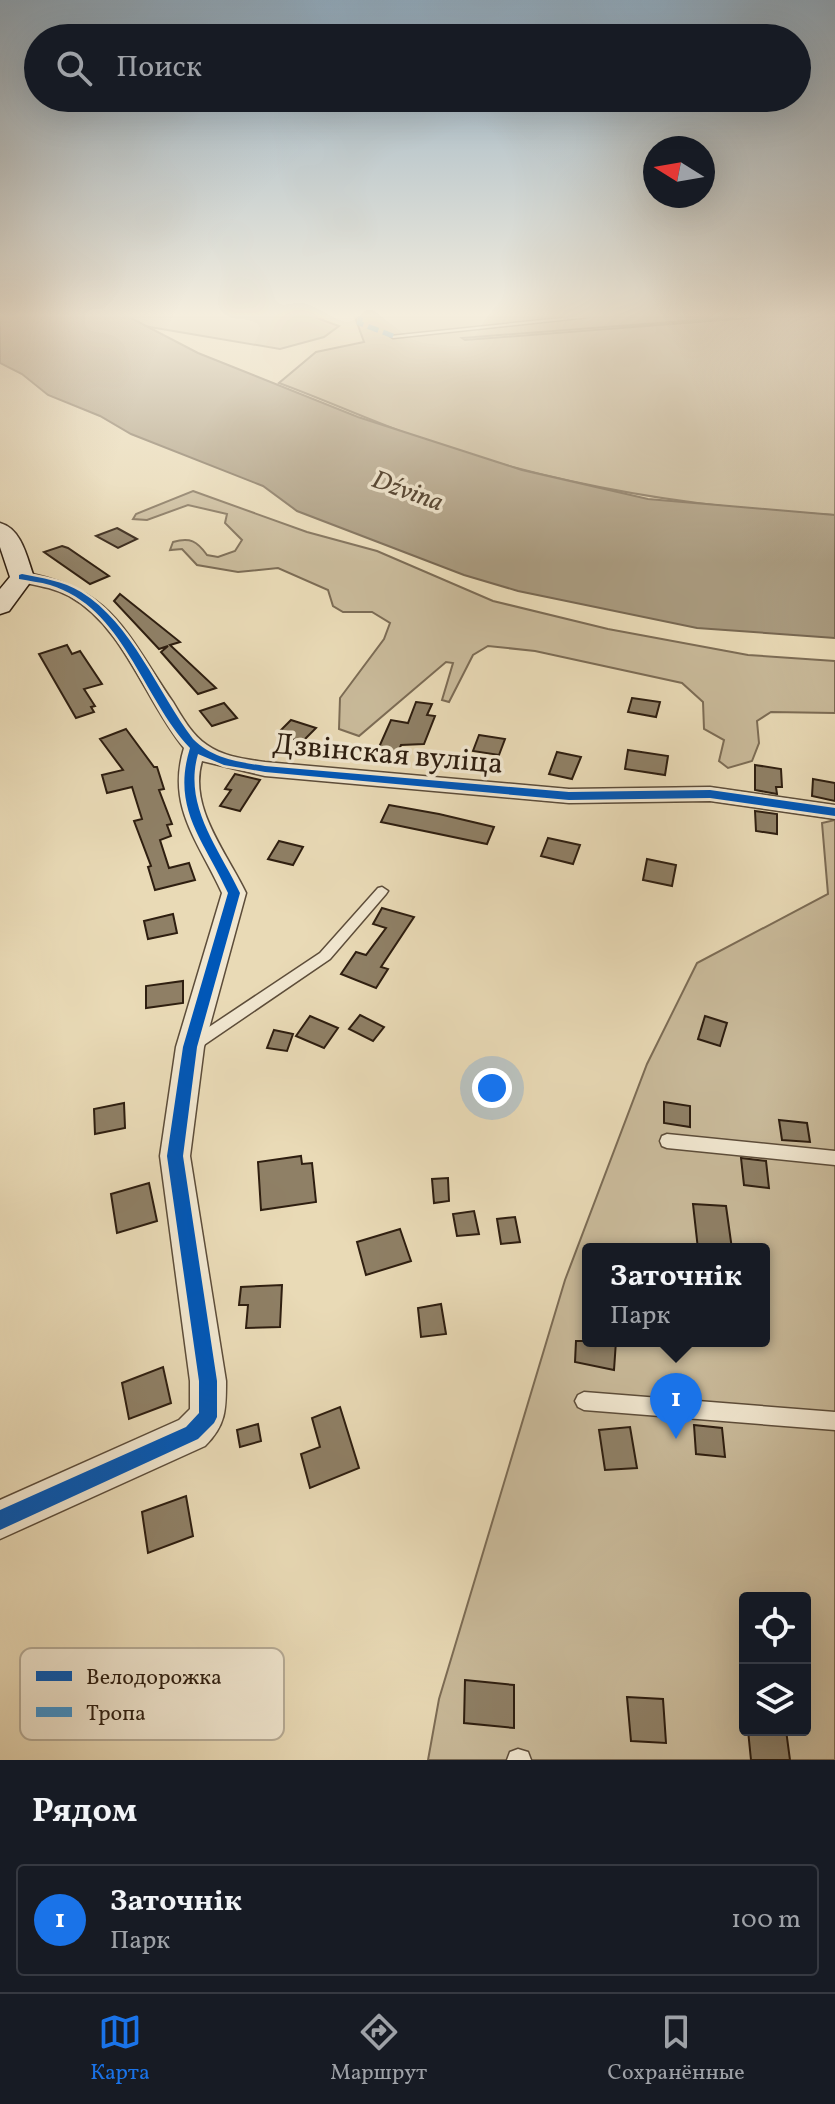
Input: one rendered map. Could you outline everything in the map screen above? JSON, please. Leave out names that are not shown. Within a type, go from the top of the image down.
[{"type":"street","points":[[0,530],[15,552],[22,577],[0,606]]},
{"type":"street","name":"Дзвінская вуліца","points":[[22,577],[57,582],[101,609],[129,645],[159,698],[195,747],[223,762],[265,769],[569,796],[710,794],[834,812]]},
{"type":"street","points":[[0,1520],[192,1433],[208,1417],[208,1381],[175,1156],[190,1047],[234,893],[225,869],[205,839],[188,795],[186,768],[195,747]]},
{"type":"lane","points":[[190,1047],[325,956],[382,891]]},
{"type":"lane","points":[[667,1141],[835,1158]]},
{"type":"lane","points":[[584,1401],[835,1421]]},
{"type":"shaded area","points":[[320,399],[835,399],[835,515],[737,508],[593,486],[450,449]]},
{"type":"shaded area","points":[[193,491],[307,532],[377,551],[493,601],[608,629],[748,655],[835,661],[835,713],[771,712],[757,721],[759,743],[752,761],[728,768],[719,761],[724,740],[704,729],[703,702],[682,683],[535,651],[488,646],[473,655],[449,702],[442,700],[453,663],[446,662],[359,736],[339,729],[340,698],[384,639],[390,623],[372,612],[343,612],[333,606],[328,590],[278,568],[238,572],[197,565],[182,549],[170,550],[173,542],[189,540],[200,546],[207,555],[218,557],[235,551],[242,540],[225,523],[227,514],[188,505],[147,520],[133,519],[136,514]]},
{"type":"shaded area","points":[[835,820],[835,1760],[428,1760],[439,1699],[565,1280],[647,1064],[697,963],[828,894],[822,823]]},
{"type":"water","name":"Dźvina","points":[[58,399],[313,399],[358,417],[522,470],[648,499],[835,515],[835,638],[697,628],[518,591],[464,575],[297,511],[263,486],[131,434],[100,416]]},
{"type":"building","points":[[117,528],[137,539],[118,548],[96,536]]},
{"type":"building","points":[[62,546],[109,576],[90,584],[44,552]]},
{"type":"building","points":[[120,594],[180,642],[170,645],[216,688],[198,694],[161,652],[168,646],[159,649],[114,601]]},
{"type":"building","points":[[67,645],[72,654],[80,651],[102,684],[84,689],[95,706],[91,707],[94,712],[76,718],[39,654]]},
{"type":"building","points":[[632,698],[660,702],[656,717],[628,712]]},
{"type":"building","points":[[416,702],[432,704],[427,715],[435,716],[424,744],[401,745],[396,757],[376,754],[391,720],[408,723]]},
{"type":"building","points":[[224,703],[237,718],[212,726],[200,711]]},
{"type":"building","points":[[291,720],[316,728],[302,742],[277,734]]},
{"type":"building","points":[[126,729],[157,767],[164,789],[159,790],[172,824],[167,825],[171,836],[160,840],[169,868],[189,863],[195,880],[155,890],[148,867],[151,866],[134,821],[142,819],[132,787],[107,793],[102,775],[123,770],[100,739]]},
{"type":"building","points":[[479,735],[505,739],[499,755],[473,751]]},
{"type":"building","points":[[628,750],[668,756],[665,775],[625,769]]},
{"type":"building","points":[[557,752],[581,757],[572,779],[549,774]]},
{"type":"building","points":[[755,765],[781,769],[782,787],[776,787],[777,794],[755,790]]},
{"type":"building","points":[[235,774],[260,780],[240,811],[220,806],[231,790],[225,789]]},
{"type":"building","points":[[813,779],[835,783],[835,801],[812,796]]},
{"type":"building","points":[[389,805],[494,827],[487,844],[381,822]]},
{"type":"building","points":[[755,811],[777,814],[777,834],[756,831]]},
{"type":"building","points":[[548,838],[580,845],[573,864],[541,856]]},
{"type":"building","points":[[279,841],[303,847],[293,865],[268,859]]},
{"type":"building","points":[[647,859],[676,865],[672,886],[643,880]]},
{"type":"building","points":[[382,908],[414,917],[381,967],[388,969],[376,988],[341,974],[356,952],[366,955],[386,928],[373,924]]},
{"type":"building","points":[[173,914],[177,933],[148,939],[144,921]]},
{"type":"building","points":[[183,981],[183,1003],[146,1008],[146,986]]},
{"type":"building","points":[[360,1015],[384,1027],[373,1041],[349,1029]]},
{"type":"building","points":[[310,1016],[338,1028],[324,1048],[296,1036]]},
{"type":"building","points":[[705,1016],[727,1023],[720,1046],[698,1039]]},
{"type":"building","points":[[274,1030],[293,1034],[287,1051],[267,1048]]},
{"type":"building","points":[[664,1102],[690,1106],[690,1127],[664,1123]]},
{"type":"building","points":[[124,1103],[125,1128],[95,1134],[94,1109]]},
{"type":"building","points":[[779,1120],[807,1123],[810,1142],[782,1140]]},
{"type":"building","points":[[301,1156],[302,1164],[312,1163],[316,1202],[261,1210],[258,1162]]},
{"type":"building","points":[[741,1158],[766,1161],[769,1188],[744,1185]]},
{"type":"building","points":[[448,1178],[449,1201],[434,1203],[432,1179]]},
{"type":"building","points":[[149,1183],[157,1221],[117,1233],[111,1194]]},
{"type":"building","points":[[693,1204],[726,1206],[731,1243],[697,1243]]},
{"type":"building","points":[[474,1211],[479,1234],[457,1236],[453,1214]]},
{"type":"building","points":[[515,1217],[520,1242],[501,1244],[497,1219]]},
{"type":"building","points":[[400,1229],[411,1261],[366,1275],[357,1242]]},
{"type":"building","points":[[282,1285],[280,1327],[246,1328],[248,1305],[239,1305],[241,1287]]},
{"type":"building","points":[[441,1304],[446,1334],[421,1337],[418,1308]]},
{"type":"building","points":[[576,1341],[582,1341],[582,1347],[616,1347],[614,1370],[575,1362]]},
{"type":"building","points":[[163,1367],[171,1403],[129,1419],[122,1383]]},
{"type":"building","points":[[340,1407],[359,1468],[310,1488],[301,1454],[320,1447],[312,1418]]},
{"type":"building","points":[[258,1424],[261,1441],[240,1447],[237,1430]]},
{"type":"building","points":[[694,1425],[722,1428],[725,1457],[696,1454]]},
{"type":"building","points":[[630,1427],[637,1468],[605,1470],[599,1430]]},
{"type":"building","points":[[186,1496],[193,1536],[148,1553],[142,1512]]},
{"type":"building","points":[[465,1680],[514,1685],[514,1728],[464,1723]]},
{"type":"building","points":[[627,1697],[663,1699],[666,1743],[631,1741]]},
{"type":"building","points":[[749,1736],[787,1736],[790,1760],[751,1760]]},
{"type":"cycle path","points":[[22,577],[52,582],[98,609],[116,629],[190,742],[219,760],[265,769],[569,796],[710,794],[835,812]]},
{"type":"cycle path","points":[[0,1520],[192,1433],[208,1417],[208,1381],[175,1156],[190,1047],[234,893],[192,805],[188,787],[195,747]]},
{"type":"place","name":"Заточнік","points":[[676,1439]]}]
